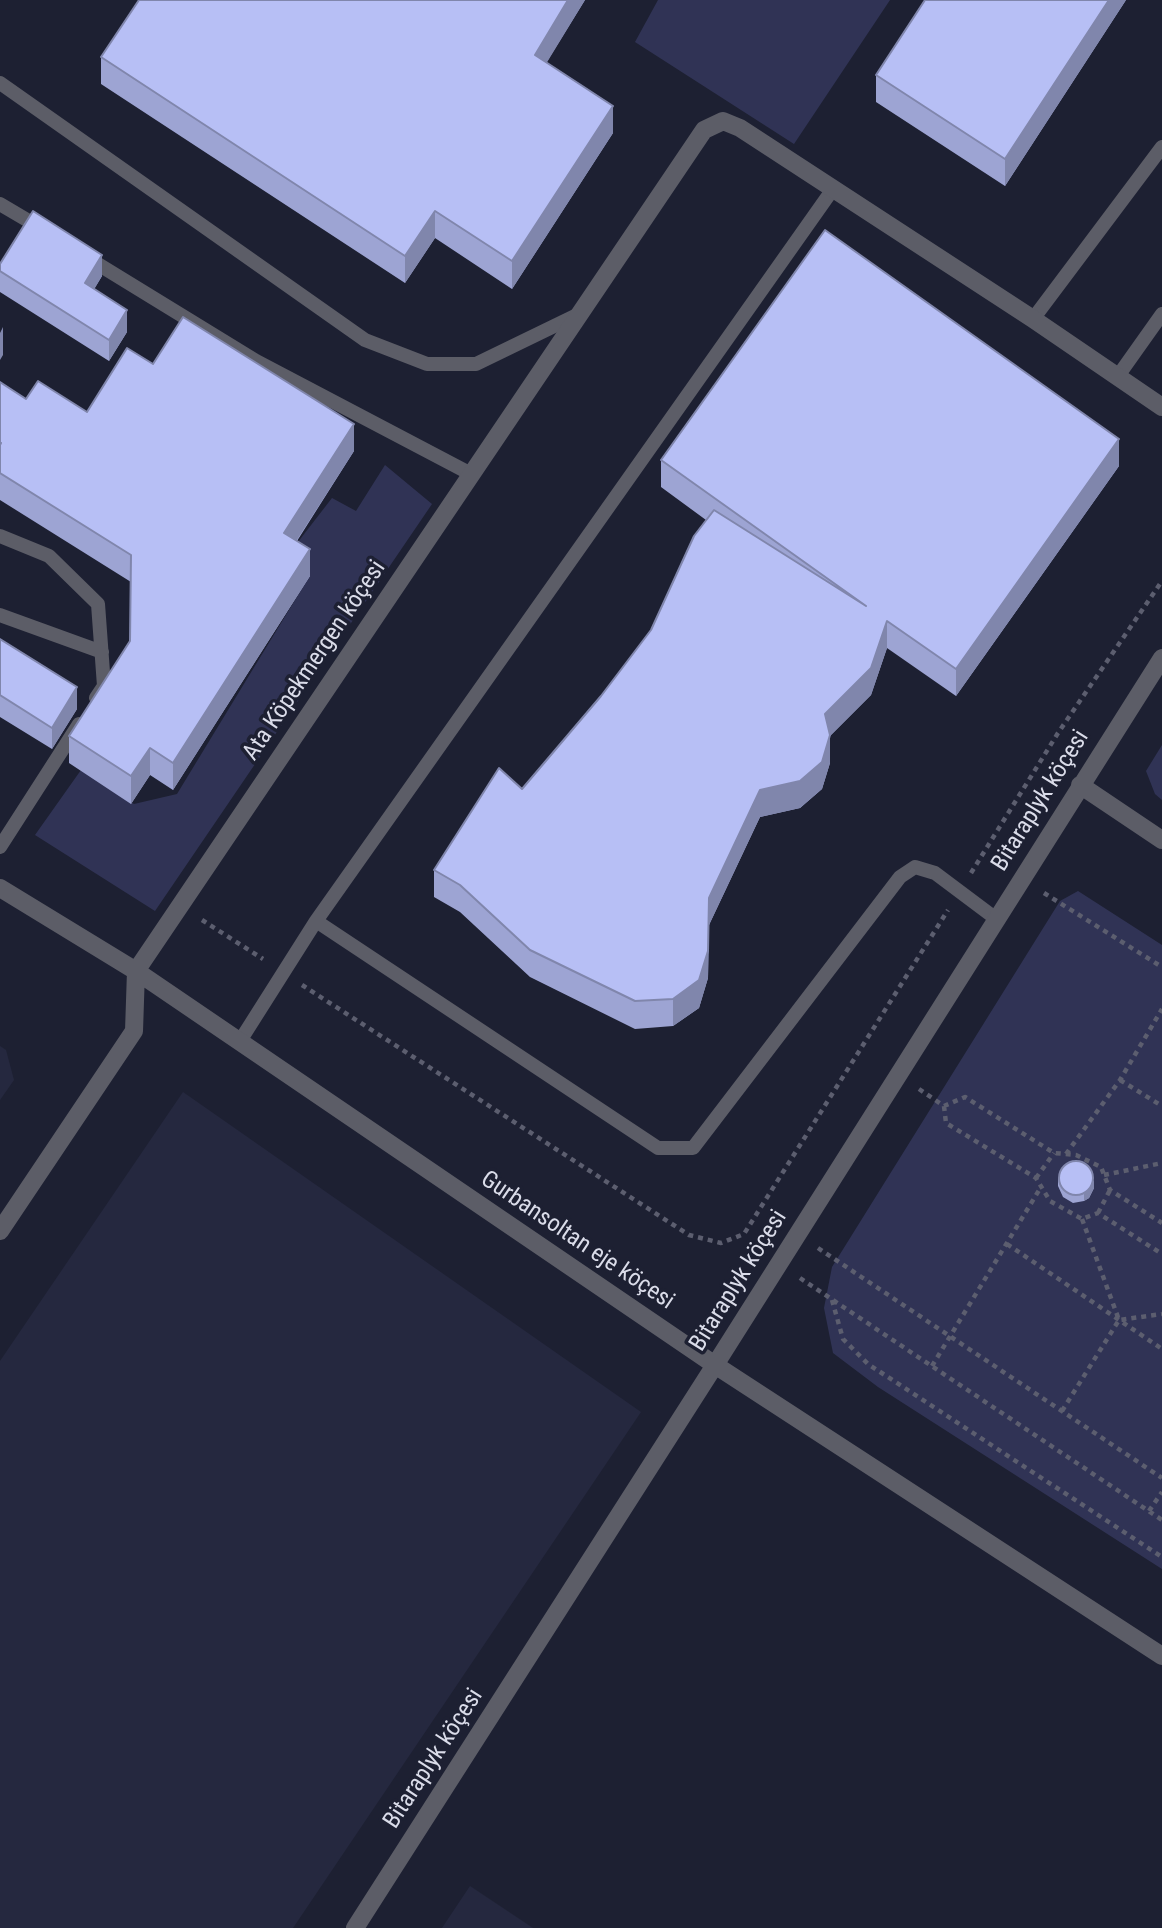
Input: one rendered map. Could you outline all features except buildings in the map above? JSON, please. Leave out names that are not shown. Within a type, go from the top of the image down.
[{"type":"street","name":"Ata Köpekmergen köçesi","points":[[136,971],[704,130],[723,121],[740,128],[833,189]]},
{"type":"street","points":[[833,189],[1033,319],[1162,407]]},
{"type":"street","name":"Bitaraplyk köçesi","points":[[355,1928],[1162,658]]},
{"type":"street","points":[[1080,785],[1162,840]]},
{"type":"street","name":"Gurbansoltan eje köçesi","points":[[0,888],[136,971],[715,1365],[1162,1656]]},
{"type":"street","points":[[0,1231],[134,1031],[136,971]]},
{"type":"lane","points":[[0,83],[365,341],[427,364],[476,364],[579,314]]},
{"type":"lane","points":[[1033,319],[1162,147]]},
{"type":"lane","points":[[240,1041],[316,921],[833,189]]},
{"type":"lane","points":[[0,204],[256,361],[471,474]]},
{"type":"lane","points":[[1118,376],[1162,314]]},
{"type":"lane","points":[[0,536],[49,556],[98,604],[104,686],[0,847]]},
{"type":"lane","points":[[0,615],[102,652]]},
{"type":"lane","points":[[316,921],[658,1148],[693,1147],[900,877],[915,867],[935,873],[995,919]]},
{"type":"path","points":[[860,1048],[1058,733],[1162,580]]},
{"type":"path","points":[[1060,901],[1162,967]]},
{"type":"path","points":[[1066,1154],[1119,1080],[1162,1009]]},
{"type":"path","points":[[897,1074],[944,1106],[946,1123],[1036,1178],[1050,1201],[1082,1219],[1119,1320]]},
{"type":"path","points":[[1119,1080],[1162,1106]]},
{"type":"path","points":[[944,1106],[965,1097],[1054,1153],[1076,1155],[1101,1167],[1110,1190],[1162,1223]]},
{"type":"path","points":[[1036,1178],[1054,1153]]},
{"type":"path","points":[[1104,1175],[1162,1163]]},
{"type":"path","points":[[932,1366],[1041,1186]]},
{"type":"path","points":[[1082,1219],[1098,1213],[1110,1190]]},
{"type":"path","points":[[1098,1213],[1162,1254]]},
{"type":"path","points":[[797,1234],[1162,1478]]},
{"type":"path","points":[[1007,1244],[1162,1349]]},
{"type":"path","points":[[779,1264],[1162,1520]]},
{"type":"path","points":[[832,1299],[843,1339],[868,1364],[1162,1557]]},
{"type":"path","points":[[1062,1411],[1119,1320],[1162,1314]]},
{"type":"path","points":[[1149,1511],[1162,1492]]},
{"type":"shaded area","points":[[658,0],[890,0],[794,144],[635,42]]},
{"type":"shaded area","points":[[385,465],[432,504],[155,911],[35,835],[81,770],[134,804],[177,794],[309,577],[284,560],[332,498],[356,511]]},
{"type":"shaded area","points":[[1162,745],[1162,800],[1155,794],[1146,771]]},
{"type":"shaded area","points":[[1078,891],[1162,945],[1162,1569],[878,1387],[833,1353],[824,1308],[832,1267],[1060,901]]},
{"type":"shaded area","points":[[0,1046],[6,1050],[14,1080],[0,1100]]},
{"type":"shaded area","points":[[183,1092],[641,1412],[293,1928],[0,1928],[0,1361]]},
{"type":"shaded area","points":[[470,1886],[533,1928],[442,1928]]}]
